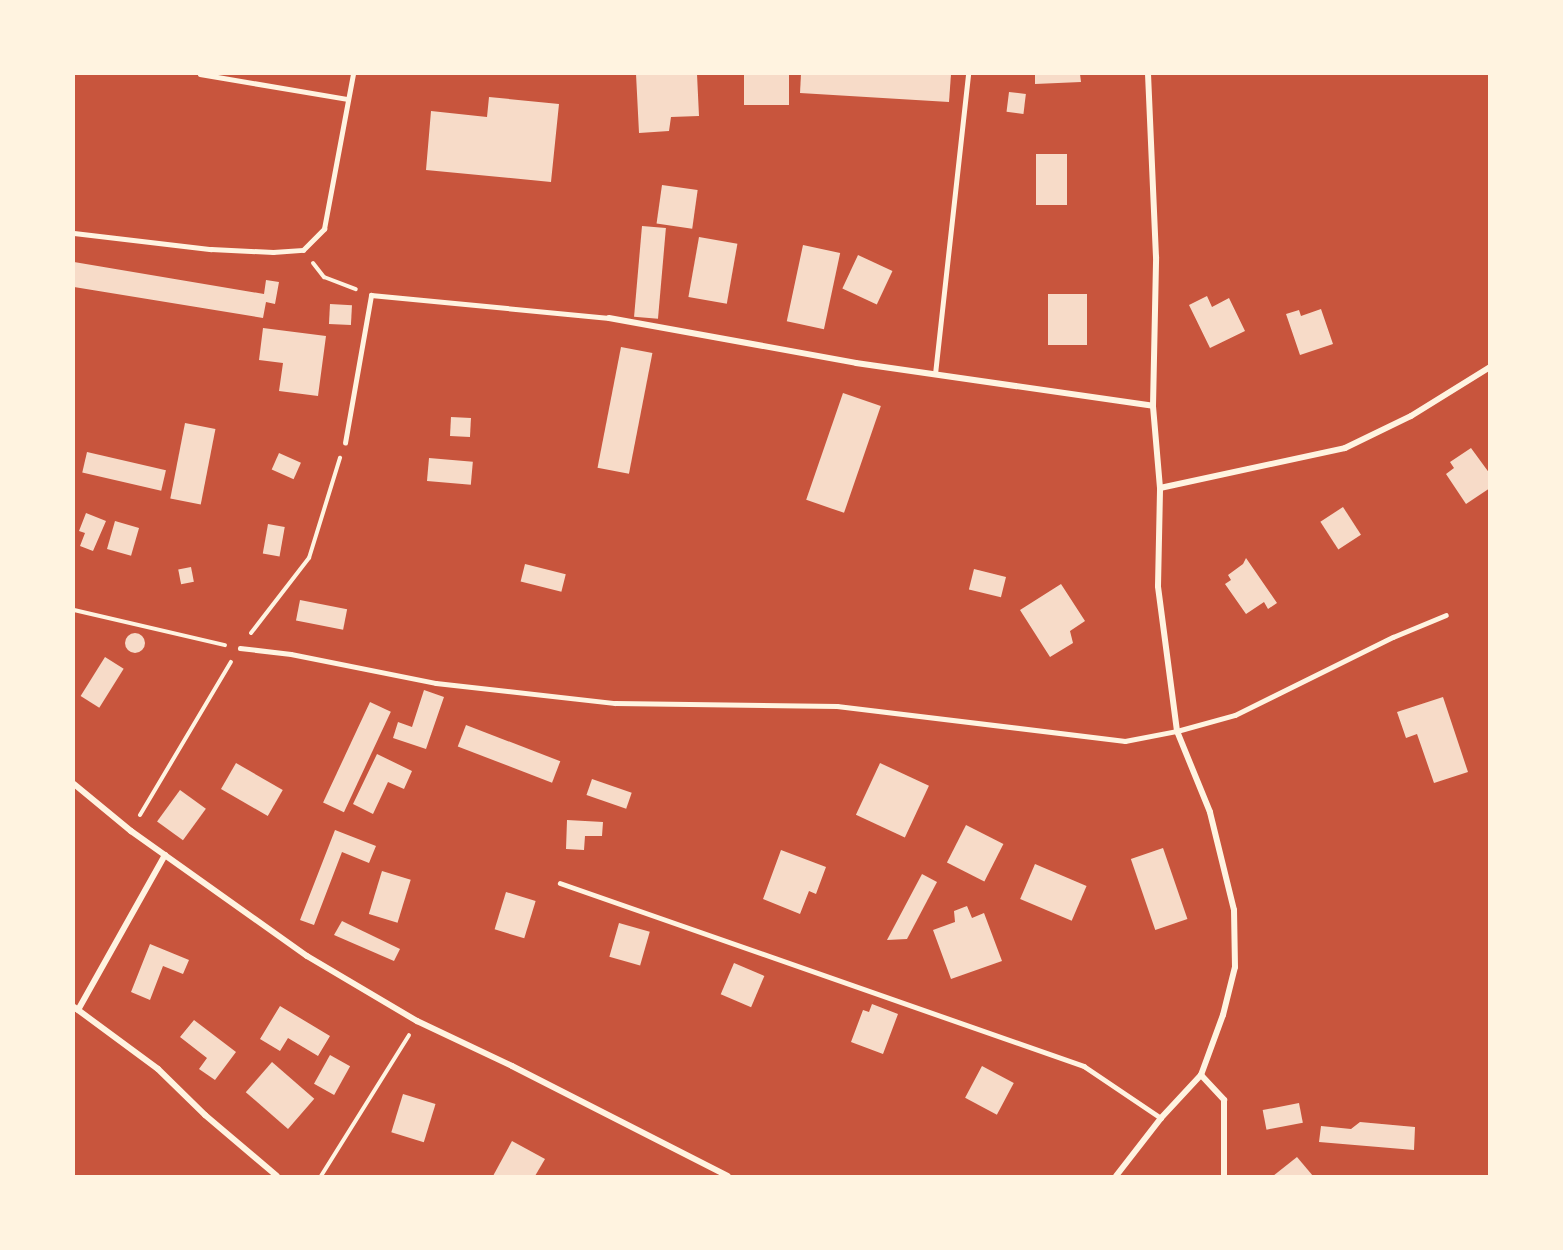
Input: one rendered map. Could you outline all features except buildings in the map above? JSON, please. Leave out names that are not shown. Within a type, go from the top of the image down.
[{"type":"street","points":[[1116,1176],[1161,1118],[1201,1075],[1223,1015],[1235,967],[1234,910],[1210,812],[1177,731],[1158,586],[1160,488],[1153,406],[1156,257],[1148,74]]},
{"type":"street","points":[[609,318],[856,363],[1153,406]]},
{"type":"street","points":[[1160,488],[1345,448],[1411,416],[1490,367]]},
{"type":"street","points":[[74,784],[165,855],[307,956],[417,1021],[512,1066],[728,1176]]},
{"type":"street","points":[[165,855],[76,1008],[158,1069],[205,1115],[277,1176]]},
{"type":"street","points":[[1201,1075],[1224,1100],[1224,1176]]},
{"type":"lane","points":[[200,74],[348,99]]},
{"type":"lane","points":[[74,233],[211,249],[273,252],[303,250],[324,229],[353,74]]},
{"type":"lane","points":[[935,374],[968,74]]},
{"type":"lane","points":[[345,443],[371,295],[609,318]]},
{"type":"lane","points":[[240,648],[291,654],[436,682],[615,703],[837,706],[1125,741],[1177,731],[1235,715],[1393,637],[1446,615]]},
{"type":"lane","points":[[560,883],[1084,1066],[1161,1118]]},
{"type":"path","points":[[324,277],[371,295]]},
{"type":"path","points":[[74,610],[240,648]]},
{"type":"path","points":[[321,1176],[417,1021]]}]
